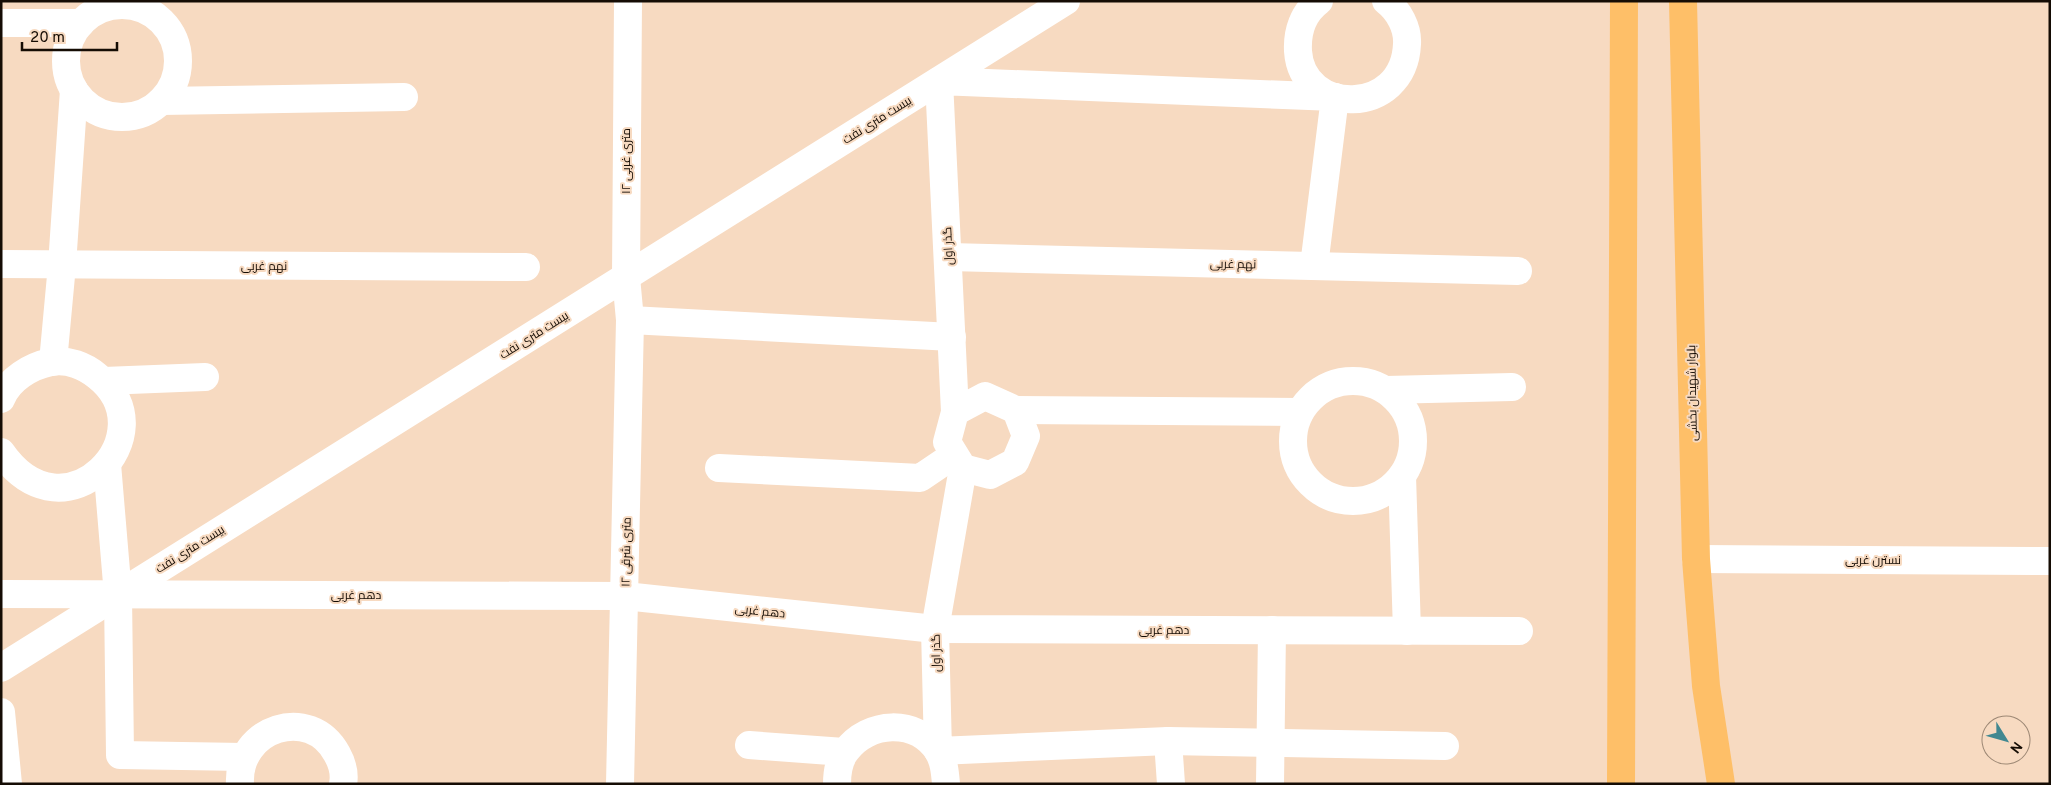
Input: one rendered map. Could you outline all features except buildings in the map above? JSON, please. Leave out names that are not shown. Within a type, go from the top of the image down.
[{"type":"main road","points":[[1621,784],[1624,1]]},
{"type":"main road","name":"بلوار شهیدان بخشی","points":[[1683,1],[1696,559],[1706,686],[1720,780]]},
{"type":"street","name":"۱۲ متری غربی","points":[[628,1],[626,277],[630,320]]},
{"type":"street","name":"بیست متری نفت","points":[[1,668],[1066,1]]},
{"type":"street","points":[[1315,2],[1303,20],[1297,38],[1298,57],[1305,75],[1318,89],[1335,97]]},
{"type":"street","points":[[939,81],[1335,97],[1353,100],[1372,97],[1388,88],[1400,74],[1407,56],[1408,38],[1398,2]]},
{"type":"street","points":[[112,5],[130,5],[147,10],[162,20],[172,35],[178,52],[178,70],[172,87],[162,101],[148,111],[132,116],[115,117],[99,112],[85,103],[74,90],[67,73],[66,55],[71,38],[81,23],[95,11],[112,5]]},
{"type":"street","points":[[1,23],[81,23]]},
{"type":"street","name":"گذر اول","points":[[939,81],[955,412]]},
{"type":"street","points":[[53,362],[74,90]]},
{"type":"street","points":[[1314,266],[1335,97]]},
{"type":"street","points":[[162,101],[404,98]]},
{"type":"street","name":"نهم غربی","points":[[949,258],[1518,271]]},
{"type":"street","name":"نهم غربی","points":[[1,264],[526,267]]},
{"type":"street","points":[[630,320],[952,337]]},
{"type":"street","name":"۱۲ متری شرقی","points":[[620,784],[630,320]]},
{"type":"street","points":[[1,399],[3,393],[16,378],[34,366],[53,362],[72,363],[90,369],[104,381],[115,396],[120,413],[121,431],[117,448],[107,464],[92,478],[72,486],[50,487],[30,481],[5,463]]},
{"type":"street","points":[[104,381],[205,377]]},
{"type":"street","points":[[1348,380],[1368,382],[1386,390],[1400,403],[1410,420],[1413,439],[1411,458],[1402,476],[1387,490],[1369,499],[1349,502],[1329,497],[1312,486],[1300,470],[1293,452],[1293,431],[1300,412],[1312,396],[1328,386],[1348,380]]},
{"type":"street","points":[[1386,390],[1512,387]]},
{"type":"street","points":[[1016,410],[1026,436],[1016,462],[990,475],[959,462],[947,442],[955,412],[985,396],[1016,410],[1300,412]]},
{"type":"street","points":[[719,468],[920,478],[959,462]]},
{"type":"street","name":"گذر اول","points":[[946,784],[945,767],[938,751],[935,630],[959,462]]},
{"type":"street","points":[[107,464],[118,595],[120,755],[242,771],[254,742],[268,732],[285,727],[303,727],[320,734],[333,746],[341,762],[343,784]]},
{"type":"street","points":[[1402,476],[1407,631]]},
{"type":"street","name":"نسترن غربی","points":[[1696,559],[2050,562]]},
{"type":"street","name":"دهم غربی","points":[[1,594],[625,596],[935,630],[1519,631]]},
{"type":"street","points":[[1270,784],[1272,630]]},
{"type":"street","points":[[1,712],[8,784]]},
{"type":"street","points":[[837,784],[838,769],[844,752],[857,739],[873,730],[890,726],[909,729],[925,737],[938,751],[1168,740],[1271,744],[1445,746]]},
{"type":"street","points":[[1168,740],[1171,784]]},
{"type":"street","points":[[748,745],[844,752]]}]
